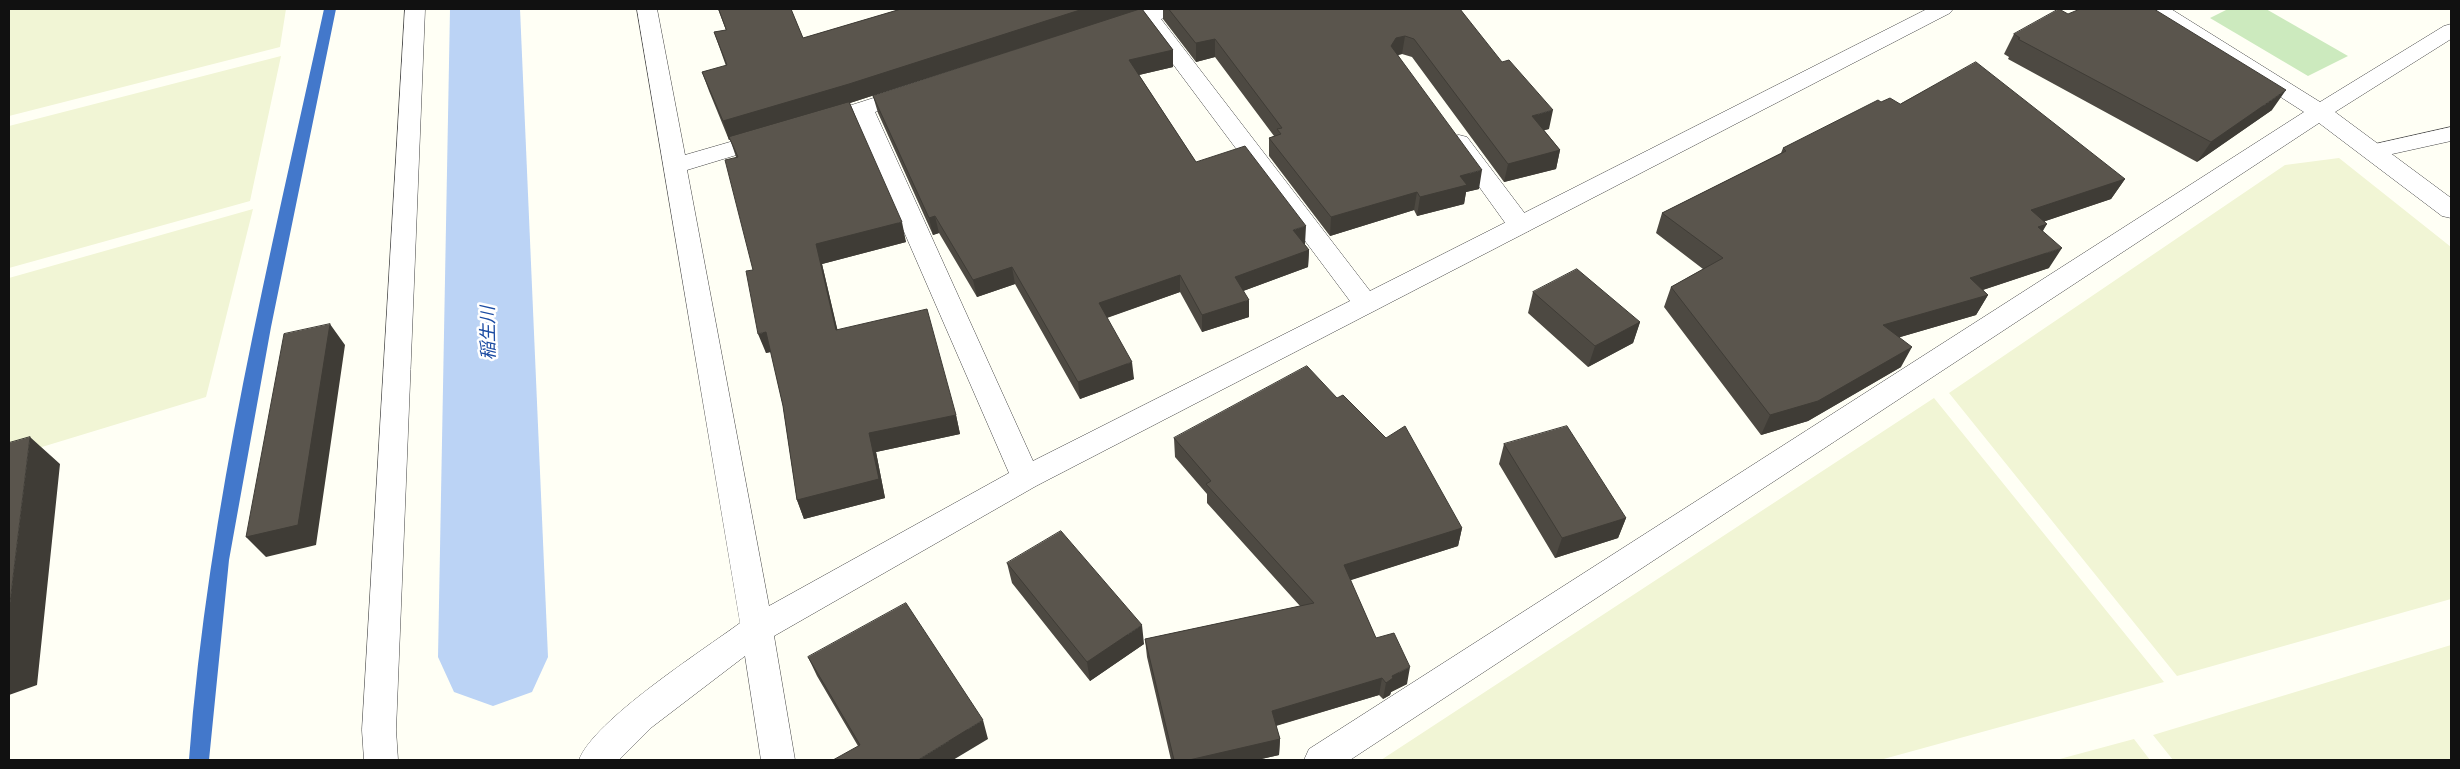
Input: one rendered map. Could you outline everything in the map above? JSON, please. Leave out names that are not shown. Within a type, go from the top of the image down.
[{"type":"street","points":[[381,760],[378,730],[415,9]]},
{"type":"street","points":[[647,9],[757,629],[778,760]]},
{"type":"street","points":[[1090,34],[1147,15],[1175,9]]},
{"type":"street","points":[[596,760],[640,716],[757,629],[1026,478],[1943,9]]},
{"type":"street","points":[[2157,9],[2320,112],[2451,210]]},
{"type":"street","points":[[1147,15],[1366,304]]},
{"type":"street","points":[[1322,760],[2320,112],[2451,30]]},
{"type":"street","points":[[676,166],[929,87]]},
{"type":"street","points":[[862,109],[1026,478]]},
{"type":"street","points":[[1447,125],[1520,225]]},
{"type":"street","points":[[2374,151],[2451,134]]},
{"type":"green space","points":[[286,9],[280,47],[9,116],[9,10]]},
{"type":"green space","points":[[2228,9],[2266,9],[2348,56],[2308,76],[2210,18]]},
{"type":"green space","points":[[281,56],[250,201],[9,268],[9,126]]},
{"type":"green space","points":[[2339,158],[2451,247],[2451,599],[2177,676],[1949,393],[2285,165]]},
{"type":"green space","points":[[253,209],[206,397],[9,457],[9,278]]},
{"type":"green space","points":[[1934,398],[2164,682],[1880,760],[1381,760]]},
{"type":"green space","points":[[2451,645],[2451,760],[2173,760],[2153,735]]},
{"type":"green space","points":[[2134,739],[2150,760],[2056,760]]},
{"type":"building","points":[[719,9],[791,9],[803,38],[901,9],[1083,9],[849,84],[723,121],[702,72],[727,65],[714,32],[726,30]]},
{"type":"building","points":[[1142,9],[1173,50],[1129,60],[1196,162],[1245,146],[1306,226],[1293,230],[1309,250],[1235,277],[1249,300],[1202,315],[1180,275],[1099,303],[1132,362],[1078,382],[1012,267],[973,280],[935,216],[929,218],[873,96]]},
{"type":"building","points":[[1169,9],[1460,9],[1502,62],[1509,60],[1553,110],[1532,116],[1560,150],[1508,164],[1414,39],[1405,36],[1396,38],[1391,46],[1482,170],[1460,176],[1467,185],[1420,197],[1417,192],[1331,217],[1269,138],[1281,134],[1277,129],[1282,128],[1215,39],[1196,43]]},
{"type":"building","points":[[2059,9],[2068,14],[2080,9],[2154,9],[2286,90],[2211,142],[2018,39],[2020,38],[2014,34]]},
{"type":"building","points":[[1976,62],[2125,179],[2031,210],[2047,224],[2038,227],[2062,248],[1970,278],[1988,295],[1883,325],[1912,347],[1818,401],[1770,415],[1671,287],[1723,258],[1662,213],[1786,151],[1783,148],[1878,100],[1881,102],[1890,98],[1900,104]]},
{"type":"building","points":[[849,102],[902,222],[816,244],[836,330],[927,309],[956,415],[869,433],[879,479],[797,500],[783,406],[766,332],[758,334],[746,271],[753,270],[725,160],[738,157],[729,137]]},
{"type":"building","points":[[1577,269],[1640,322],[1595,346],[1533,292]]},
{"type":"building","points":[[330,324],[298,525],[246,537],[284,334]]},
{"type":"building","points":[[1307,366],[1337,398],[1343,395],[1386,438],[1405,426],[1462,528],[1344,565],[1376,638],[1394,633],[1410,667],[1392,676],[1393,678],[1386,683],[1382,678],[1272,711],[1280,739],[1189,760],[1174,760],[1145,639],[1314,603],[1206,484],[1211,481],[1174,438]]},
{"type":"building","points":[[1567,426],[1626,518],[1562,538],[1504,444]]},
{"type":"building","points":[[30,437],[9,611],[9,443]]},
{"type":"building","points":[[1061,531],[1142,625],[1087,662],[1007,563]]},
{"type":"building","points":[[906,603],[983,720],[918,760],[833,760],[860,745],[808,657]]},
{"type":"waterway","points":[[199,760],[220,560],[263,327],[330,9]]},
{"type":"waterway","name":"稲生川","points":[[485,9],[493,657]]}]
